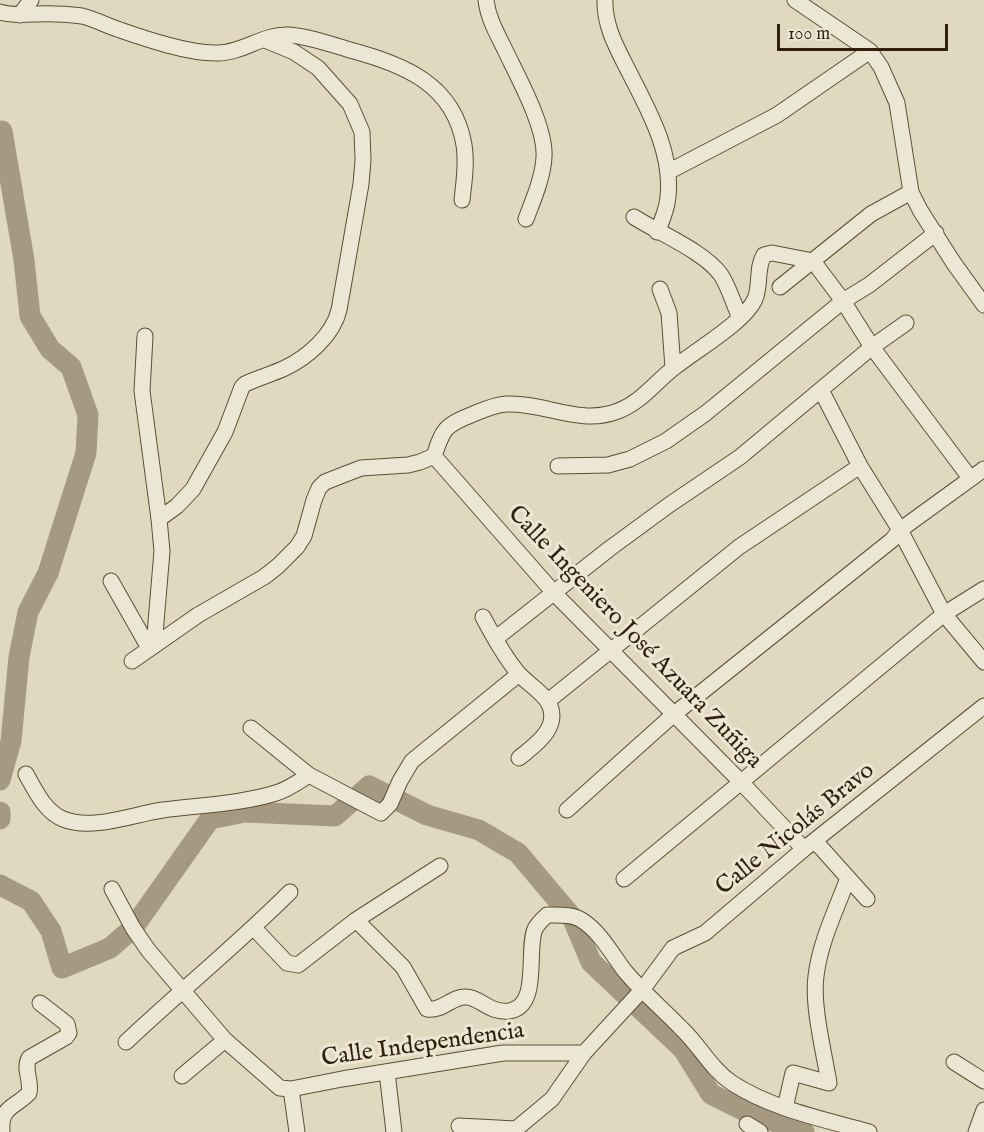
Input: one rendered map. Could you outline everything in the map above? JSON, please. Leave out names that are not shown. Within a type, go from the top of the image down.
[{"type":"street","points":[[20,15],[31,0]]},
{"type":"street","points":[[486,0],[490,18],[528,100],[544,147],[543,167],[526,219]]},
{"type":"street","points":[[605,0],[606,16],[612,36],[661,141],[668,172],[667,205],[657,232]]},
{"type":"street","points":[[795,0],[870,51],[889,81],[897,104],[911,192],[953,262],[984,305]]},
{"type":"street","points":[[0,12],[20,15],[53,13],[85,17],[144,38],[207,53],[231,52],[287,35],[382,58],[417,74],[442,96],[454,114],[462,137],[465,157],[462,200]]},
{"type":"street","points":[[159,519],[177,507],[193,489],[225,432],[242,387],[299,360],[331,330],[339,310],[361,184],[362,132],[350,104],[318,68],[294,52],[265,40]]},
{"type":"street","points":[[668,172],[777,115],[870,51]]},
{"type":"street","points":[[780,287],[871,214],[911,192]]},
{"type":"street","points":[[634,217],[700,255],[715,268],[722,276],[740,318]]},
{"type":"street","points":[[558,466],[608,465],[630,459],[666,441],[706,413],[843,301],[869,285],[936,233]]},
{"type":"street","points":[[132,661],[198,615],[264,577],[278,566],[297,547],[304,536],[314,500],[324,482],[361,468],[408,465],[434,456],[441,436],[449,425],[491,407],[518,404],[578,416],[606,415],[618,412],[636,401],[673,369],[740,318],[756,298],[760,261],[764,255],[772,253],[813,261],[843,301],[872,347],[970,478]]},
{"type":"street","points":[[660,289],[669,313],[673,369]]},
{"type":"street","points":[[495,639],[555,594],[609,549],[740,457],[872,347],[906,322]]},
{"type":"street","points":[[145,336],[142,391],[162,551],[151,647]]},
{"type":"street","points":[[821,390],[860,466],[900,530],[944,614],[984,662]]},
{"type":"street","name":"Calle Ingeniero José Azuara Zuñiga","points":[[434,456],[555,594],[609,650],[740,781],[848,878],[867,899]]},
{"type":"street","points":[[548,701],[739,547],[860,466]]},
{"type":"street","points":[[567,810],[673,714],[892,540],[900,530],[984,469]]},
{"type":"street","points":[[111,581],[151,647]]},
{"type":"street","points":[[624,879],[944,614],[984,589]]},
{"type":"street","points":[[483,617],[519,674],[548,701],[552,721],[548,732],[519,758]]},
{"type":"street","points":[[251,728],[309,775],[372,810],[384,812],[412,761],[519,674]]},
{"type":"street","name":"Calle Nicolás Bravo","points":[[642,990],[673,948],[705,933],[810,845],[984,706]]},
{"type":"street","points":[[26,774],[45,804],[54,813],[62,819],[75,823],[114,820],[162,810],[251,799],[288,789],[309,775]]},
{"type":"street","points":[[254,928],[287,963],[293,965],[301,963],[356,920],[440,866]]},
{"type":"street","points":[[785,1108],[793,1073],[829,1083],[815,978],[821,947],[848,878]]},
{"type":"street","points":[[112,889],[148,950],[183,988],[225,1040],[275,1086],[285,1090],[291,1089],[297,1132]]},
{"type":"street","points":[[126,1042],[183,988],[254,928],[290,892]]},
{"type":"street","points":[[356,920],[403,967],[424,1006],[430,1010],[466,997],[494,1010],[510,1011],[523,1003],[529,988],[535,928],[548,915],[582,920],[593,929],[642,990],[684,1030],[716,1070],[730,1082],[785,1108],[869,1132]]},
{"type":"street","points":[[459,1126],[519,1128],[556,1094],[584,1053],[642,990]]},
{"type":"street","points":[[2,1132],[1,1123],[5,1112],[29,1093],[31,1084],[27,1061],[69,1033],[67,1024],[40,1003]]},
{"type":"street","points":[[182,1076],[225,1040]]},
{"type":"street","name":"Calle Independencia","points":[[291,1089],[503,1053],[584,1053]]},
{"type":"street","points":[[954,1062],[984,1081]]},
{"type":"street","points":[[387,1072],[394,1132]]},
{"type":"street","points":[[976,1132],[984,1110]]},
{"type":"waterway","points":[[0,780],[11,741],[19,657],[28,612],[48,573],[86,453],[88,415],[71,367],[50,349],[30,316],[24,260],[2,131]]},
{"type":"waterway","points":[[0,885],[31,901],[51,931],[62,968],[110,948],[133,928],[210,819],[245,812],[335,816],[369,786],[427,815],[479,830],[518,853],[572,917],[591,962],[683,1049],[711,1094],[745,1111],[804,1132]]},
{"type":"waterway","points":[[0,812],[0,819]]}]
